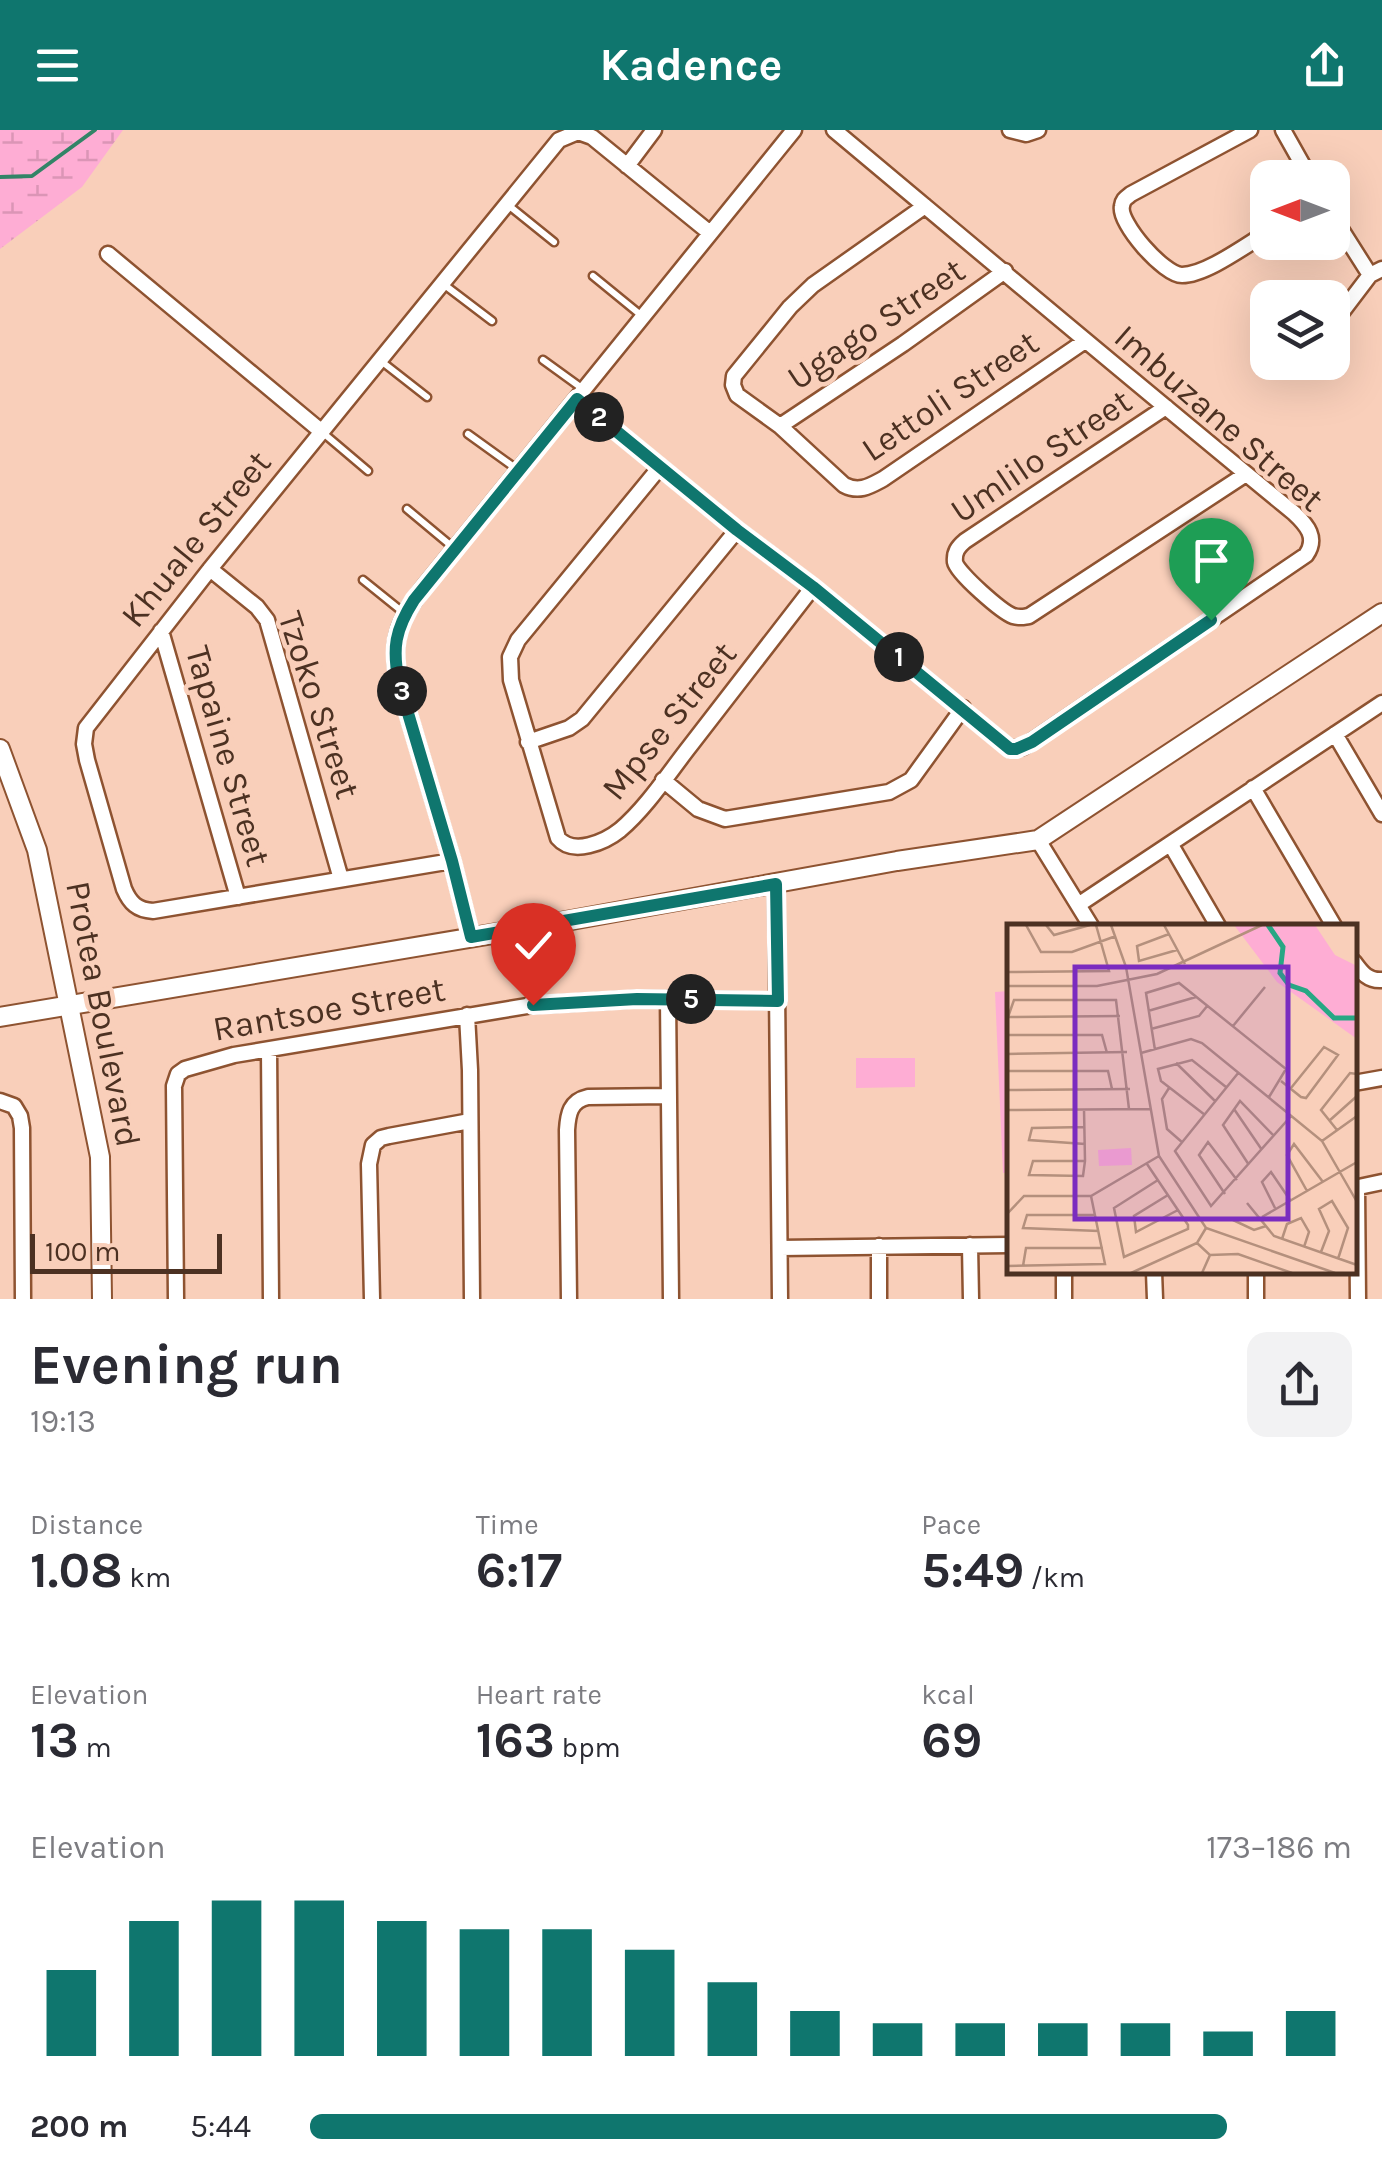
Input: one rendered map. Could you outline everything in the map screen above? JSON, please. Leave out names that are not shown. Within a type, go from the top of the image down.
[{"type":"street","points":[[627,166],[654,130]]},
{"type":"street","points":[[471,937],[395,663],[396,637],[405,614],[794,130]]},
{"type":"street","name":"Imbuzane Street","points":[[580,395],[660,467],[1010,749],[1023,746],[1310,550],[1308,528],[1294,513],[834,130]]},
{"type":"street","points":[[1010,130],[1026,134],[1038,130]]},
{"type":"street","points":[[1250,130],[1131,194],[1122,203],[1122,216],[1171,273],[1195,272],[1250,242]]},
{"type":"street","points":[[1283,130],[1300,160]]},
{"type":"street","name":"Khuale Street","points":[[452,861],[145,910],[133,904],[124,889],[84,735],[89,722],[210,569],[559,140],[578,132],[592,136],[710,233]]},
{"type":"street","name":"Lettoli Street","points":[[926,206],[813,285],[734,376],[737,395],[780,426],[844,485],[858,489],[883,479],[1085,342]]},
{"type":"street","points":[[1350,239],[1376,272],[1350,303]]},
{"type":"street","points":[[108,254],[322,432]]},
{"type":"street","name":"Ugago Street","points":[[780,426],[1006,272]]},
{"type":"street","name":"Umlilo Street","points":[[1166,407],[965,541],[955,556],[960,572],[1006,613],[1029,616],[1246,474]]},
{"type":"street","name":"Mpse Street","points":[[660,467],[512,650],[511,680],[558,838],[565,845],[581,846],[618,832],[813,587]]},
{"type":"street","points":[[528,742],[569,728],[582,719],[737,530]]},
{"type":"street","name":"Tzoko Street","points":[[210,569],[266,620],[341,879]]},
{"type":"street","points":[[0,1016],[897,860],[1038,840],[1382,614]]},
{"type":"street","name":"Tapaine Street","points":[[161,631],[238,898]]},
{"type":"street","points":[[1078,905],[1382,702]]},
{"type":"street","points":[[663,780],[698,809],[724,818],[889,792],[912,780],[962,708]]},
{"type":"street","points":[[1335,734],[1382,814]]},
{"type":"street","name":"Protea Boulevard","points":[[0,749],[34,842],[100,1157],[102,1299]]},
{"type":"street","points":[[1252,788],[1333,924]]},
{"type":"street","points":[[1038,840],[1090,924]]},
{"type":"street","points":[[1171,845],[1217,924]]},
{"type":"street","points":[[776,884],[780,1299]]},
{"type":"street","points":[[1357,966],[1366,976],[1382,980]]},
{"type":"street","points":[[668,999],[670,1299]]},
{"type":"street","name":"Rantsoe Street","points":[[176,1299],[174,1086],[180,1071],[269,1050],[467,1015],[570,1002],[778,1001]]},
{"type":"street","points":[[467,1015],[472,1299]]},
{"type":"street","points":[[269,1050],[271,1299]]},
{"type":"street","points":[[1357,1082],[1382,1078]]},
{"type":"street","points":[[569,1299],[569,1111],[577,1101],[588,1097],[668,1096]]},
{"type":"street","points":[[0,1101],[14,1106],[22,1128],[23,1299]]},
{"type":"street","points":[[372,1299],[373,1145],[389,1136],[470,1121]]},
{"type":"street","points":[[1357,1188],[1382,1182]]},
{"type":"street","points":[[1357,1244],[1358,1299]]},
{"type":"street","points":[[970,1245],[971,1299]]},
{"type":"street","points":[[780,1248],[1007,1245]]},
{"type":"street","points":[[879,1246],[880,1299]]},
{"type":"lane","points":[[506,204],[554,242]]},
{"type":"lane","points":[[593,276],[643,317]]},
{"type":"lane","points":[[442,283],[492,321]]},
{"type":"lane","points":[[380,360],[427,398]]},
{"type":"lane","points":[[543,360],[580,395]]},
{"type":"lane","points":[[322,432],[368,471]]},
{"type":"lane","points":[[468,434],[519,470]]},
{"type":"lane","points":[[408,509],[456,550]]},
{"type":"lane","points":[[362,580],[405,614]]},
{"type":"green space","points":[[0,130],[123,130],[82,187],[0,249]]},
{"type":"green space","points":[[1007,991],[1007,1172],[1003,1173],[995,992]]},
{"type":"green space","points":[[856,1058],[915,1058],[915,1087],[856,1088]]},
{"type":"waterway","points":[[0,177],[32,176],[95,130]]},
{"type":"route","points":[[533,1005],[637,999],[778,1001],[776,884],[471,937],[399,683],[396,637],[414,600],[577,399],[1010,749],[1032,742],[1211,620]]}]
